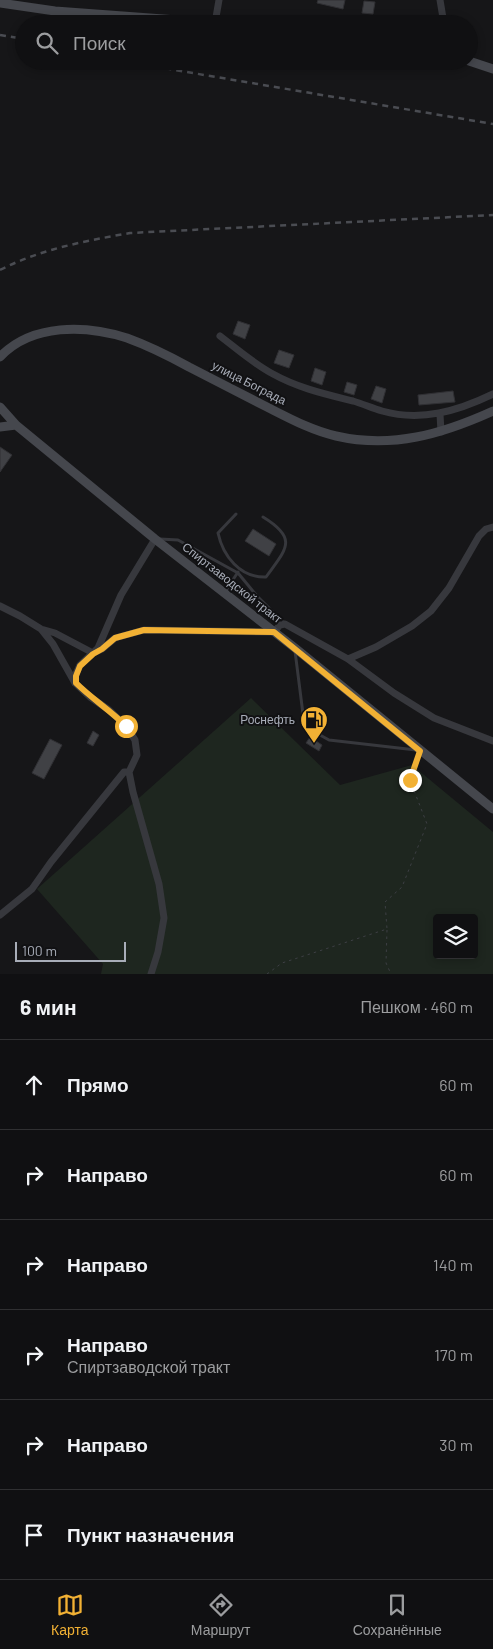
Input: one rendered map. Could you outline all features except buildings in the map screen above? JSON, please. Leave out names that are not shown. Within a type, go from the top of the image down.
[{"type":"main road","points":[[0,3],[55,11],[108,15]]},
{"type":"main road","points":[[478,64],[493,68]]},
{"type":"main road","name":"улица Бограда","points":[[0,357],[17,344],[32,336],[54,330],[100,332],[126,338],[154,349],[296,422],[336,436],[355,439],[399,440],[441,432],[490,414]]},
{"type":"main road","name":"Спиртзаводской тракт","points":[[0,408],[16,425],[155,539],[295,648],[493,809]]},
{"type":"main road","points":[[0,427],[16,425]]},
{"type":"street","points":[[216,15],[219,0]]},
{"type":"street","points":[[440,0],[442,15]]},
{"type":"street","points":[[220,336],[272,374],[296,385],[383,411],[404,415],[440,414],[470,405],[493,394]]},
{"type":"street","points":[[440,414],[441,432]]},
{"type":"street","points":[[348,659],[376,647],[412,626],[431,611],[449,588],[478,536],[486,529],[493,527]]},
{"type":"street","points":[[93,654],[102,639],[121,595],[155,539]]},
{"type":"street","points":[[0,606],[41,629],[55,633],[93,654]]},
{"type":"street","points":[[76,683],[76,676],[80,666],[115,638],[144,630],[274,632],[280,625],[285,624],[348,659],[394,693],[434,718],[493,741]]},
{"type":"street","points":[[41,629],[53,644],[76,683],[126,726],[135,740],[137,755],[129,772],[159,884],[164,918],[158,952],[151,974]]},
{"type":"street","points":[[0,915],[32,889],[51,862],[91,815],[108,790],[124,772],[129,772]]},
{"type":"lane","points":[[236,514],[218,533],[221,546],[257,596],[285,624]]},
{"type":"lane","points":[[155,539],[178,540],[239,571],[258,577],[266,576],[285,550],[285,536],[278,526],[263,517]]},
{"type":"lane","points":[[224,593],[239,571]]},
{"type":"lane","points":[[295,648],[304,714],[311,730],[329,740],[420,751]]},
{"type":"path","points":[[391,974],[386,963],[387,930],[385,902],[402,888],[427,824],[410,780],[420,751]]},
{"type":"path","points":[[267,974],[282,963],[387,930]]},
{"type":"shaded area","points":[[251,698],[340,785],[412,765],[493,832],[493,974],[101,974],[103,964],[37,889]]},
{"type":"railway","points":[[0,35],[15,38]]},
{"type":"railway","points":[[175,70],[493,124]]},
{"type":"railway","points":[[0,270],[47,251],[130,233],[493,215]]},
{"type":"place","name":"Роснефть","points":[[314,744]]},
{"type":"route","points":[[126,726],[76,683],[76,676],[80,666],[115,638],[144,630],[274,632],[420,751],[410,780]]}]
